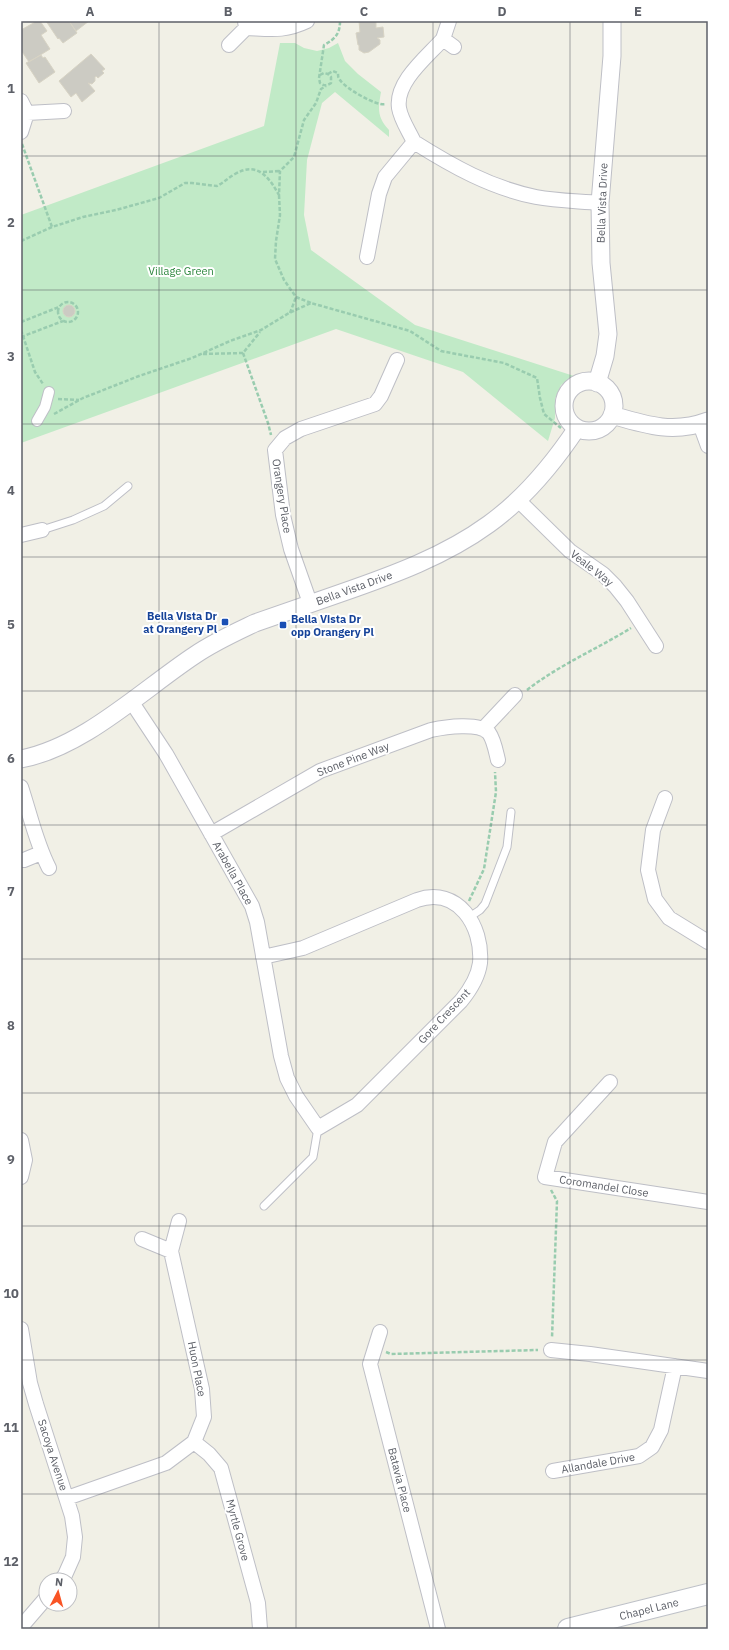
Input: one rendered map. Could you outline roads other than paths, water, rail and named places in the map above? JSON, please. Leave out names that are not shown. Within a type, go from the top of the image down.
[{"type":"main road","name":"Chapel Lane","points":[[568,1629],[708,1594]]},
{"type":"street","points":[[229,45],[246,24],[284,29],[294,27],[306,21]]},
{"type":"street","points":[[449,21],[448,43],[404,83],[398,100],[403,119],[414,142],[446,162],[477,178],[510,190],[549,198],[600,203]]},
{"type":"street","name":"Bella Vista Drive","points":[[597,383],[605,356],[608,334],[601,263],[600,203],[612,56],[612,21]]},
{"type":"street","points":[[21,132],[24,107],[64,111]]},
{"type":"street","points":[[367,256],[379,194],[385,177],[414,142]]},
{"type":"street","name":"Orangery Place","points":[[310,603],[291,549],[283,515],[275,450],[285,438],[301,429],[375,404],[381,396],[397,360]]},
{"type":"street","points":[[590,381],[597,383],[606,388],[612,397],[614,405],[612,415],[606,424],[598,429],[575,432],[566,413],[564,404],[567,395],[572,388],[580,383],[590,381]]},
{"type":"street","points":[[38,421],[45,407],[49,392]]},
{"type":"street","points":[[612,415],[663,428],[681,428],[704,422],[708,446]]},
{"type":"street","name":"Bella Vista Drive","points":[[21,759],[46,752],[67,743],[131,701],[195,655],[217,642],[255,624],[408,568],[446,551],[490,523],[518,500],[550,466],[575,432]]},
{"type":"street","name":"Veale Way","points":[[518,500],[570,551],[603,574],[615,586],[627,601],[656,646]]},
{"type":"street","points":[[21,535],[42,530]]},
{"type":"street","points":[[498,760],[489,734],[484,729],[515,695]]},
{"type":"street","name":"Arabella Place","points":[[131,701],[166,754],[252,906],[257,922],[281,1056],[287,1078],[296,1096],[318,1128]]},
{"type":"street","name":"Stone Pine Way","points":[[211,834],[313,775],[336,764],[431,730],[444,727],[484,729]]},
{"type":"street","points":[[21,787],[41,853],[49,868]]},
{"type":"street","points":[[665,798],[653,830],[648,870],[655,899],[669,918],[708,942]]},
{"type":"street","points":[[24,860],[41,853]]},
{"type":"street","points":[[263,957],[303,948],[424,897],[433,896],[446,899],[458,904],[467,914]]},
{"type":"street","name":"Gore Crescent","points":[[318,1128],[357,1105],[468,992],[478,974],[480,955],[479,944],[474,928],[467,914]]},
{"type":"street","name":"Coromandel Close","points":[[610,1082],[555,1142],[545,1177],[708,1202]]},
{"type":"street","points":[[21,1140],[25,1160],[21,1177]]},
{"type":"street","name":"Huon Place","points":[[179,1221],[171,1251],[202,1390],[204,1417],[194,1442]]},
{"type":"street","points":[[142,1239],[171,1251]]},
{"type":"street","name":"Sacoya Avenue","points":[[21,1329],[30,1382],[72,1516],[75,1537],[73,1557],[66,1572]]},
{"type":"street","name":"Batavia Place","points":[[380,1332],[370,1364],[438,1629]]},
{"type":"street","points":[[551,1350],[590,1354],[708,1371]]},
{"type":"street","name":"Allandale Drive","points":[[553,1471],[639,1456],[652,1447],[661,1430],[675,1366]]},
{"type":"street","points":[[67,1498],[166,1463],[194,1442]]},
{"type":"street","name":"Myrtle Grove","points":[[194,1442],[209,1454],[221,1468],[258,1603],[260,1629]]},
{"type":"street","points":[[21,1626],[38,1607]]},
{"type":"lane","points":[[42,530],[73,520],[104,506],[128,486]]},
{"type":"lane","points":[[467,914],[480,910],[485,904],[507,847],[511,812]]},
{"type":"lane","points":[[264,1206],[313,1157],[318,1128]]},
{"type":"place","name":"Bella Vista Dr at Orangery Pl","points":[[225,622]]},
{"type":"place","name":"Bella Vista Dr opp Orangery Pl","points":[[283,625]]},
{"type":"park label","name":"Village Green","points":[[181,271]]}]
